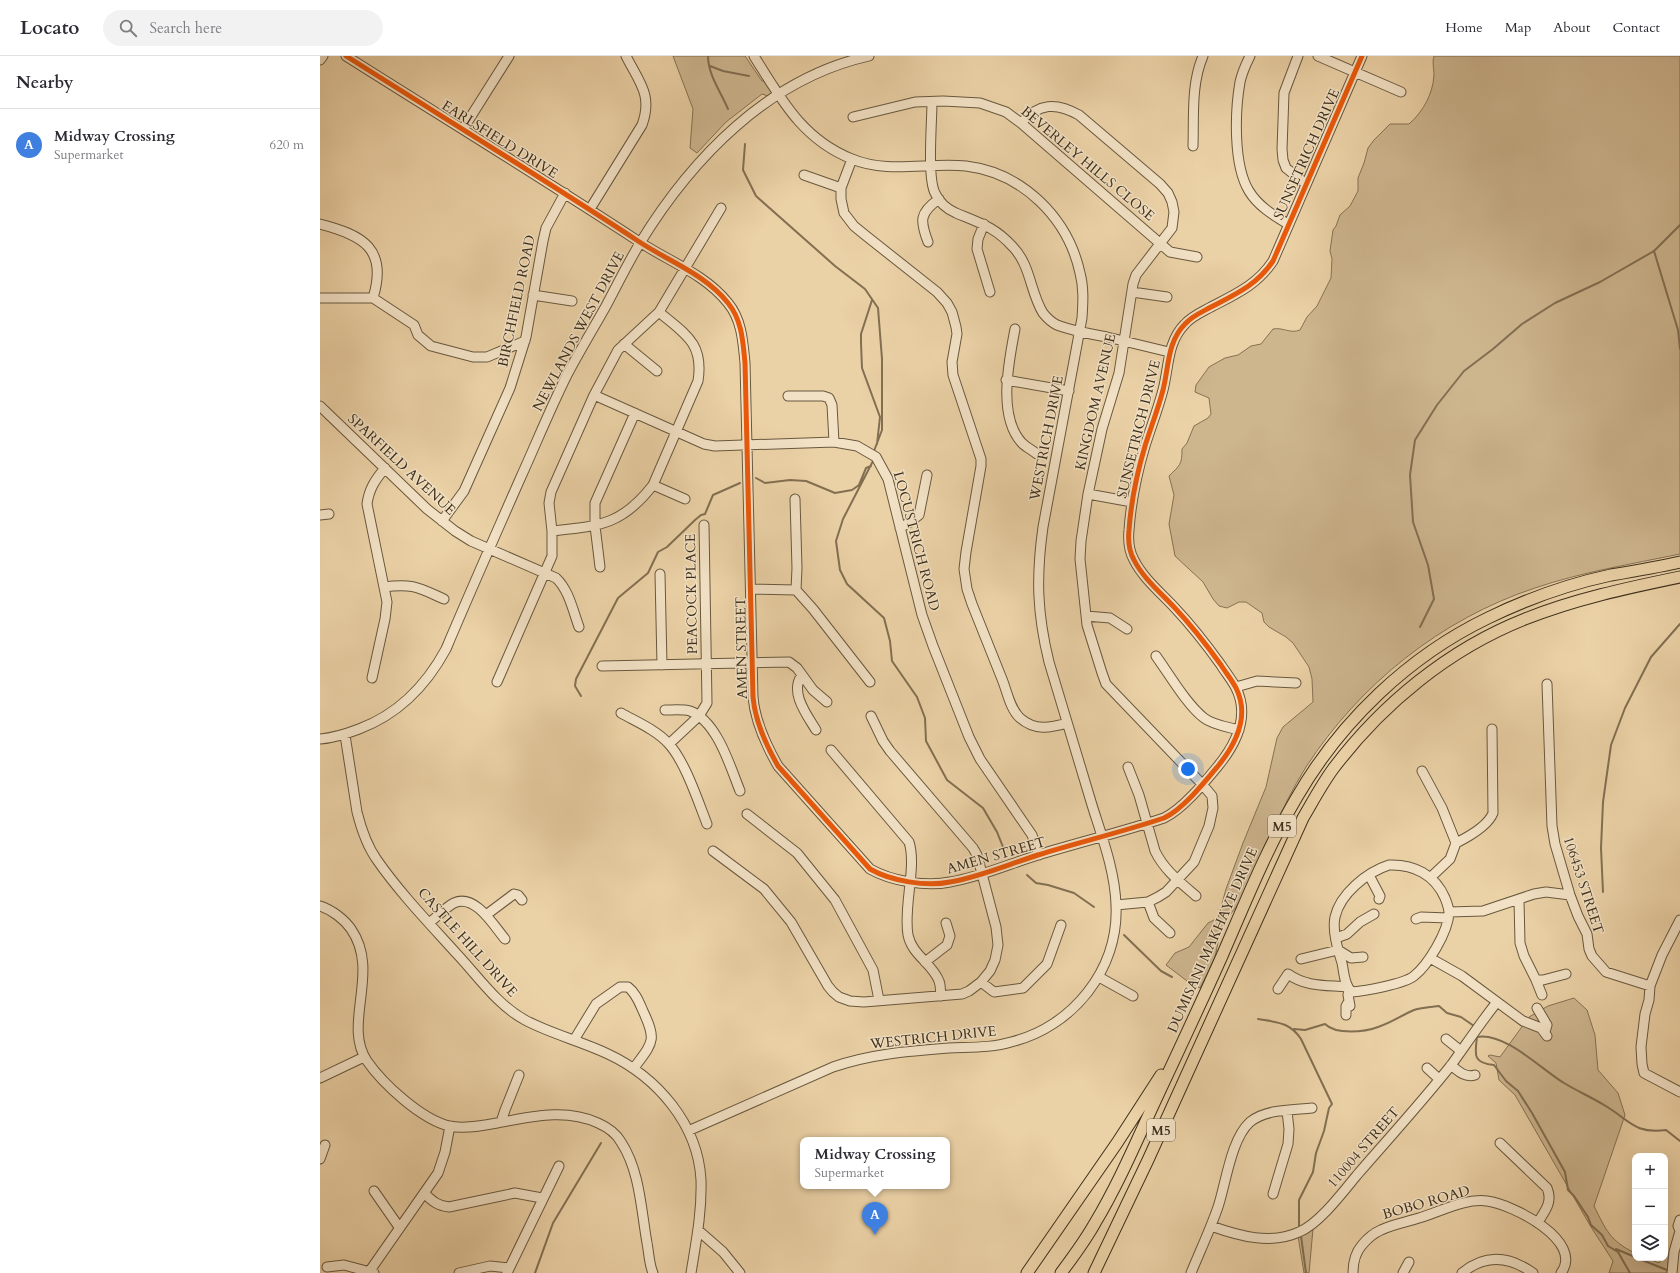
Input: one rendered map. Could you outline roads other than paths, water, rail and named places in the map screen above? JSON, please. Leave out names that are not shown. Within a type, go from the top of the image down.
[{"type":"main road","name":"DUMISANI MAKHAYE DRIVE","points":[[1061,1273],[1090,1232],[1105,1206],[1189,1028],[1249,894],[1288,812],[1322,759],[1368,705],[1419,660],[1457,635],[1499,612],[1568,586],[1680,562]]},
{"type":"main road","name":"M5","points":[[1094,1273],[1148,1160],[1303,818],[1332,770],[1347,752],[1372,723],[1404,692],[1454,656],[1488,636],[1524,619],[1606,592],[1680,577]]},
{"type":"main road","points":[[1027,1273],[1117,1143],[1189,1028]]},
{"type":"street","points":[[320,60],[323,56]]},
{"type":"street","name":"EARLSFIELD DRIVE","points":[[346,56],[590,209],[640,243]]},
{"type":"street","points":[[463,129],[509,56]]},
{"type":"street","points":[[590,209],[642,125],[647,113],[646,94],[626,56]]},
{"type":"street","name":"WESTRICH DRIVE","points":[[688,1131],[833,1067],[854,1060],[909,1051],[1010,1043],[1033,1035],[1051,1026],[1072,1011],[1092,988],[1105,964],[1112,943],[1116,922],[1114,882],[1102,836],[1067,723],[1042,634],[1037,586],[1043,527],[1081,332],[1084,297],[1081,274],[1074,252],[1056,218],[1030,192],[1004,178],[985,170],[966,166],[885,166],[852,160],[817,140],[792,115],[754,56]]},
{"type":"street","name":"NEWLANDS WEST DRIVE","points":[[320,739],[345,735],[371,725],[389,715],[402,706],[430,676],[446,649],[566,377],[640,243],[673,195],[721,140],[751,113],[800,81],[832,68],[869,56]]},
{"type":"street","points":[[1193,146],[1196,77],[1203,56]]},
{"type":"street","name":"SUNSETRICH DRIVE","points":[[1250,56],[1241,81],[1238,110],[1239,167],[1249,191],[1256,201],[1288,224]]},
{"type":"street","points":[[1298,56],[1283,97],[1282,149],[1283,160],[1286,168],[1306,184]]},
{"type":"street","points":[[1318,56],[1401,92]]},
{"type":"street","name":"SUNSETRICH DRIVE","points":[[1102,836],[1164,818],[1174,812],[1202,784],[1227,755],[1239,730],[1242,706],[1236,688],[1198,634],[1143,573],[1133,559],[1129,546],[1132,502],[1145,447],[1163,389],[1169,352],[1178,332],[1195,315],[1238,293],[1259,279],[1273,261],[1362,56]]},
{"type":"street","name":"BEVERLEY HILLS CLOSE","points":[[853,117],[915,102],[980,103],[1006,112],[1021,123],[1161,243]]},
{"type":"street","points":[[932,102],[932,185],[939,199],[951,211],[984,224],[1000,234],[1020,255],[1025,264],[1039,304],[1047,317],[1056,324],[1081,332],[1169,352]]},
{"type":"street","name":"KINGDOM AVENUE","points":[[1021,123],[1030,113],[1042,107],[1055,106],[1068,108],[1085,120],[1160,184],[1168,192],[1172,202],[1174,220],[1172,228],[1136,275],[1119,373],[1102,429],[1088,494],[1081,541],[1080,559],[1087,625],[1106,684],[1202,784],[1213,800],[1213,808],[1209,826],[1194,862],[1178,880],[1162,895],[1148,902],[1116,905]]},
{"type":"street","points":[[852,160],[841,188],[841,199],[844,213],[854,226],[937,292],[947,302],[955,321],[957,334],[952,362],[953,375],[981,459],[966,552],[964,573],[967,589],[1010,700],[1018,715],[1032,725],[1044,728],[1050,728],[1067,723]]},
{"type":"street","points":[[804,174],[841,188]]},
{"type":"street","name":"BIRCHFIELD ROAD","points":[[442,521],[464,491],[510,388],[525,341],[542,241],[546,228],[565,194]]},
{"type":"street","points":[[928,242],[922,226],[923,216],[926,210],[939,199]]},
{"type":"street","points":[[496,682],[552,556],[552,531],[549,503],[551,492],[594,394],[618,350],[659,312],[721,208]]},
{"type":"street","points":[[320,224],[351,233],[367,244],[378,268],[378,282],[373,298]]},
{"type":"street","points":[[984,224],[976,244],[990,292]]},
{"type":"street","name":"AMEN STREET","points":[[640,243],[684,268],[719,293],[734,313],[740,327],[745,363],[754,707],[758,722],[770,752],[778,766],[870,869],[888,878],[910,882],[950,882],[1102,836]]},
{"type":"street","points":[[1161,243],[1170,252],[1197,257]]},
{"type":"street","points":[[1132,292],[1167,297]]},
{"type":"street","points":[[533,295],[572,301]]},
{"type":"street","points":[[320,298],[373,298],[414,325],[418,334],[431,346],[474,357],[487,356],[525,341]]},
{"type":"street","points":[[552,531],[595,526],[609,522],[620,516],[644,497],[653,484],[698,381],[699,360],[694,345],[687,336],[659,312]]},
{"type":"street","points":[[1015,329],[1006,380],[1010,417],[1019,438],[1037,454]]},
{"type":"street","points":[[624,344],[657,371]]},
{"type":"street","points":[[1006,380],[1069,391]]},
{"type":"street","name":"LOCUSTRICH ROAD","points":[[594,394],[704,444],[715,446],[834,442],[857,446],[876,456],[888,479],[922,615],[969,737],[980,759],[1032,835],[1039,855]]},
{"type":"street","points":[[788,396],[823,396],[830,398],[832,405],[834,442]]},
{"type":"street","name":"SPARFIELD AVENUE","points":[[322,411],[386,468],[442,521],[471,541],[556,578],[562,583],[579,628]]},
{"type":"street","points":[[600,567],[595,526],[595,503],[635,413]]},
{"type":"street","points":[[372,678],[387,609],[367,504],[370,489],[376,479],[386,468]]},
{"type":"street","points":[[900,528],[918,515],[927,475]]},
{"type":"street","points":[[653,484],[685,499]]},
{"type":"street","points":[[1088,494],[1132,502]]},
{"type":"street","points":[[795,500],[797,568],[796,590],[813,609],[870,682]]},
{"type":"street","name":"PEACOCK PLACE","points":[[699,716],[707,703],[704,525]]},
{"type":"street","points":[[660,574],[662,665]]},
{"type":"street","points":[[384,587],[408,585],[422,589],[444,599]]},
{"type":"street","points":[[752,589],[796,590]]},
{"type":"street","points":[[1086,616],[1110,618],[1127,629]]},
{"type":"street","points":[[1156,656],[1193,707],[1204,718],[1214,723],[1239,730]]},
{"type":"street","points":[[602,666],[789,662],[797,668],[813,690],[827,702]]},
{"type":"street","points":[[802,675],[798,680],[797,685],[799,698],[816,730]]},
{"type":"street","points":[[1236,688],[1257,681],[1296,684]]},
{"type":"street","name":"106453 STREET","points":[[1546,684],[1552,826],[1555,844],[1570,895],[1587,934],[1589,949],[1601,968],[1610,974],[1650,986]]},
{"type":"street","points":[[665,710],[688,711],[699,716],[720,741],[740,790]]},
{"type":"street","points":[[621,713],[657,733],[669,744],[680,758],[707,824]]},
{"type":"street","points":[[669,744],[699,716]]},
{"type":"street","points":[[714,851],[764,889],[791,922],[828,986],[839,997],[850,1001],[962,994],[969,991],[981,982],[990,971],[995,960],[998,945],[996,927],[977,855],[973,848],[890,752],[871,716]]},
{"type":"street","points":[[1431,877],[1450,859],[1456,843],[1490,820],[1493,814],[1492,730]]},
{"type":"street","name":"CASTLE HILL DRIVE","points":[[345,735],[357,812],[360,824],[371,849],[388,874],[429,923],[493,994],[514,1013],[525,1020],[608,1053],[634,1068],[655,1085],[671,1102],[688,1131],[699,1165],[701,1179],[698,1231],[691,1273]]},
{"type":"street","points":[[831,750],[909,842],[911,856],[907,922],[909,937],[915,951],[926,962],[938,980],[941,996]]},
{"type":"street","points":[[1128,767],[1139,795],[1146,824],[1159,859],[1178,880],[1196,896]]},
{"type":"street","points":[[1422,771],[1442,808],[1456,843]]},
{"type":"street","points":[[747,814],[794,850],[832,897],[873,970],[879,1000]]},
{"type":"street","points":[[1278,989],[1288,974],[1305,983],[1348,988],[1352,992],[1406,980],[1417,973],[1430,958],[1444,931],[1448,915],[1442,892],[1431,877],[1410,867],[1399,865],[1382,868],[1369,875],[1349,893],[1338,908],[1335,918],[1336,938],[1348,988],[1350,1004],[1346,1006],[1346,1015]]},
{"type":"street","points":[[1369,875],[1380,896],[1379,899]]},
{"type":"street","points":[[1416,919],[1483,911],[1534,894],[1546,892],[1570,895]]},
{"type":"street","points":[[486,915],[514,894],[518,895],[522,900]]},
{"type":"street","points":[[1519,900],[1520,943],[1524,956],[1542,995]]},
{"type":"street","points":[[429,923],[454,902],[464,901],[473,904],[486,915],[505,939]]},
{"type":"street","points":[[1148,902],[1152,915],[1170,933]]},
{"type":"street","points":[[320,906],[339,916],[347,924],[360,946],[363,955],[364,975],[359,1035],[364,1057],[382,1080],[415,1108],[431,1119],[450,1126],[472,1127],[558,1114],[571,1114],[586,1117],[604,1126],[620,1140],[634,1168],[653,1273]]},
{"type":"street","points":[[1336,938],[1347,934],[1360,922],[1374,914]]},
{"type":"street","points":[[1680,920],[1662,955],[1650,986],[1649,1000],[1644,1014],[1641,1047],[1644,1074],[1680,1092]]},
{"type":"street","points":[[926,962],[945,948],[949,942],[950,936],[946,923]]},
{"type":"street","points":[[981,982],[994,992],[1020,989],[1025,986],[1050,961],[1061,925]]},
{"type":"street","points":[[1301,959],[1338,950],[1351,958],[1362,956]]},
{"type":"street","points":[[1430,958],[1462,976],[1524,1021],[1546,1034],[1546,1021],[1537,1008]]},
{"type":"street","points":[[1536,980],[1543,980],[1566,974]]},
{"type":"street","points":[[1099,977],[1133,996]]},
{"type":"street","points":[[574,1040],[596,1004],[620,987],[628,987],[636,994],[652,1030],[651,1042],[634,1068]]},
{"type":"street","name":"110004 STREET","points":[[1211,1226],[1238,1236],[1259,1239],[1281,1237],[1305,1230],[1316,1221],[1344,1190],[1439,1079],[1497,1002]]},
{"type":"street","points":[[1446,1039],[1460,1051]]},
{"type":"street","points":[[320,1078],[364,1057]]},
{"type":"street","points":[[1451,1064],[1465,1076],[1468,1077],[1475,1075]]},
{"type":"street","points":[[1427,1068],[1439,1079]]},
{"type":"street","points":[[501,1122],[519,1075]]},
{"type":"street","points":[[1192,1273],[1211,1226],[1226,1182],[1234,1147],[1240,1135],[1251,1122],[1262,1115],[1312,1108]]},
{"type":"street","points":[[1273,1194],[1288,1144],[1289,1129],[1287,1111]]},
{"type":"street","points":[[327,1267],[344,1265],[372,1273],[399,1227],[424,1194],[438,1172],[442,1162],[450,1126]]},
{"type":"street","points":[[1500,1143],[1547,1188],[1550,1194],[1550,1203],[1538,1222]]},
{"type":"street","points":[[320,1159],[325,1145]]},
{"type":"street","points":[[459,1273],[490,1266],[508,1271],[558,1166]]},
{"type":"street","points":[[374,1191],[399,1227]]},
{"type":"street","points":[[424,1194],[434,1202],[449,1207],[515,1193],[542,1198]]},
{"type":"street","name":"BOBO ROAD","points":[[1352,1273],[1356,1251],[1381,1230],[1463,1203],[1486,1201],[1504,1205],[1538,1222],[1563,1248],[1567,1256],[1567,1262],[1561,1273]]},
{"type":"street","points":[[1672,1273],[1674,1252],[1680,1227]]},
{"type":"street","points":[[698,1231],[723,1252],[740,1273]]},
{"type":"street","points":[[1462,1273],[1470,1266],[1479,1262],[1498,1260],[1520,1264],[1532,1273]]},
{"type":"street","points":[[1403,1273],[1409,1262]]},
{"type":"waterway","points":[[708,56],[712,77],[728,109]]},
{"type":"waterway","points":[[710,66],[723,71],[749,76]]},
{"type":"waterway","points":[[745,144],[743,170],[756,196],[835,266],[865,289],[878,308],[882,359],[882,430],[874,451]]},
{"type":"waterway","points":[[1420,627],[1434,599],[1428,565],[1413,522],[1410,475],[1415,440],[1437,405],[1464,371],[1522,324],[1555,303],[1600,282],[1654,251],[1680,225]]},
{"type":"waterway","points":[[1654,251],[1678,330],[1680,349]]},
{"type":"waterway","points":[[872,300],[861,334],[861,343],[862,368],[880,417],[877,444]]},
{"type":"waterway","points":[[873,461],[843,519],[836,541],[840,570],[847,584],[884,618],[890,641],[892,661],[917,697],[925,718],[926,741],[947,780],[983,808],[997,832],[1005,852]]},
{"type":"waterway","points":[[756,478],[765,483],[790,480],[806,481],[835,493],[852,490],[859,485],[866,468],[871,466]]},
{"type":"waterway","points":[[581,696],[575,686],[576,679],[618,598],[648,573],[658,552],[667,547],[695,520],[701,515],[705,514],[713,495],[740,483]]},
{"type":"waterway","points":[[1603,892],[1601,848],[1603,802],[1611,745],[1625,708],[1651,657],[1680,624]]},
{"type":"waterway","points":[[1027,875],[1036,883],[1074,893],[1094,907]]},
{"type":"waterway","points":[[1124,935],[1161,971],[1172,977]]},
{"type":"waterway","points":[[1294,1029],[1305,1030],[1325,1024],[1336,1030],[1351,1032],[1366,1030],[1383,1025],[1414,1010],[1439,1006],[1447,1013],[1461,1017],[1474,1026]]},
{"type":"waterway","points":[[1258,1019],[1282,1024],[1297,1033],[1332,1104],[1329,1108],[1324,1131],[1316,1153],[1313,1172],[1299,1200],[1299,1226]]},
{"type":"waterway","points":[[1630,1273],[1618,1252],[1608,1246],[1602,1235],[1591,1225],[1588,1217],[1574,1196],[1568,1190],[1565,1172],[1518,1091],[1506,1081],[1494,1065],[1482,1062],[1476,1057],[1477,1037],[1488,1037],[1499,1040],[1511,1046],[1564,1083],[1604,1105],[1632,1125],[1646,1130],[1666,1130],[1680,1141]]},
{"type":"waterway","points":[[535,1273],[553,1223],[601,1143]]},
{"type":"waterway","points":[[1301,1236],[1306,1273]]},
{"type":"waterway","points":[[1616,1249],[1632,1256]]},
{"type":"waterway","points":[[1644,1261],[1667,1270]]},
{"type":"place","name":"Midway Crossing","points":[[875,1235]]}]
